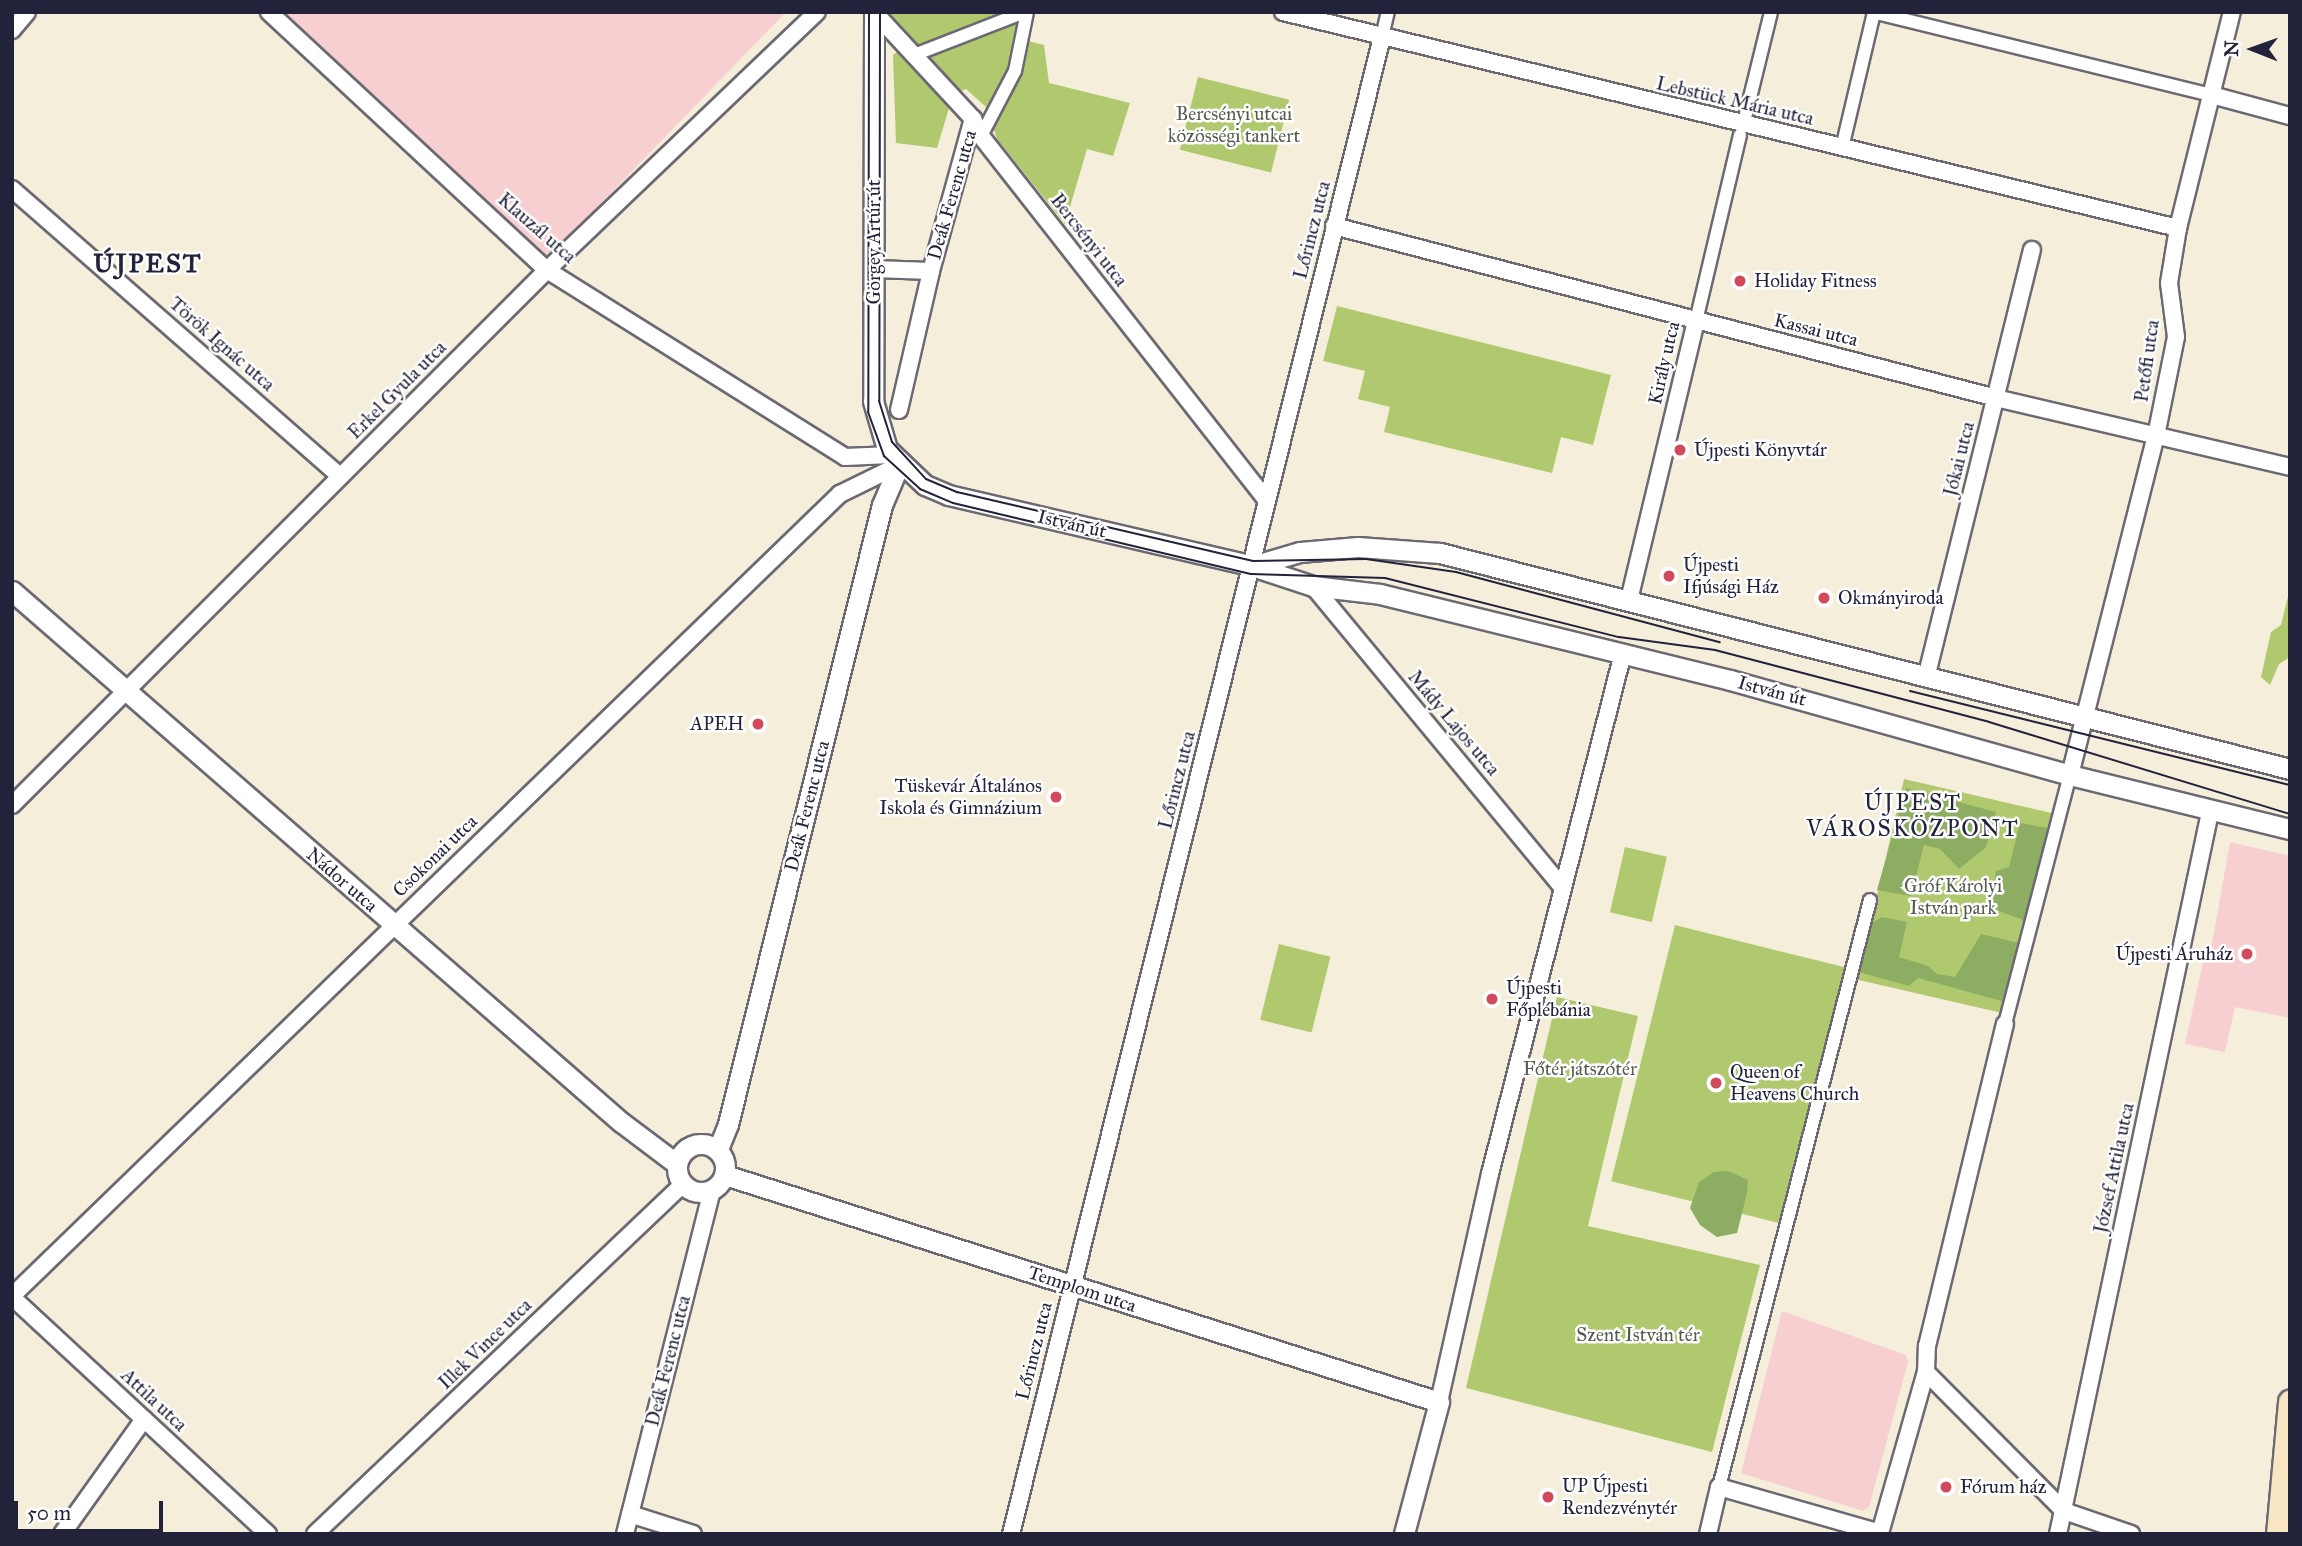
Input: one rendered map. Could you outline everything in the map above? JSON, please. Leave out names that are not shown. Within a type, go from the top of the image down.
[{"type":"main road","points":[[2278,1534],[2290,1402]]},
{"type":"street","points":[[12,30],[27,12]]},
{"type":"street","name":"Klauzál utca","points":[[269,12],[547,270],[845,457]]},
{"type":"street","name":"Erkel Gyula utca","points":[[12,804],[547,270],[817,12]]},
{"type":"street","name":"Bercsényi utca","points":[[874,12],[973,119],[981,136],[1266,499]]},
{"type":"street","name":"Görgey Artúr út","points":[[874,12],[873,401],[881,435],[895,460]]},
{"type":"street","points":[[914,55],[1026,12]]},
{"type":"street","points":[[981,136],[1015,71],[1026,12]]},
{"type":"street","name":"Lebstück Mária utca","points":[[1283,12],[2178,228]]},
{"type":"street","points":[[1382,37],[1388,12]]},
{"type":"street","points":[[1745,114],[1771,12]]},
{"type":"street","points":[[1842,148],[1874,12],[2290,116]]},
{"type":"street","name":"Petőfi utca","points":[[2070,775],[2156,436],[2176,337],[2169,283],[2178,228],[2232,12]]},
{"type":"street","name":"Lőrincz utca","points":[[1011,1534],[1382,37]]},
{"type":"street","name":"Deák Ferenc utca","points":[[899,410],[931,271],[973,119]]},
{"type":"street","name":"Király utca","points":[[1629,600],[1741,135]]},
{"type":"street","name":"Török Ignác utca","points":[[12,189],[340,476]]},
{"type":"street","name":"Kassai utca","points":[[1334,226],[1996,398],[2290,467]]},
{"type":"street","name":"Jókai utca","points":[[1926,678],[2032,250]]},
{"type":"street","name":"Deák Ferenc utca","points":[[874,270],[931,271]]},
{"type":"street","points":[[839,494],[848,477],[845,457],[895,460]]},
{"type":"street","name":"Deák Ferenc utca","points":[[718,1149],[728,1124],[895,460]]},
{"type":"street","name":"Csokonai utca","points":[[12,1296],[839,494],[895,460]]},
{"type":"street","name":"István út","points":[[895,460],[916,480],[948,495],[1252,566],[1312,586],[1380,594],[1623,653],[1914,728],[2070,775],[2290,830]]},
{"type":"street","name":"István út","points":[[1252,566],[1300,552],[1394,547],[1440,553],[2288,768]]},
{"type":"street","name":"Mády Lajos utca","points":[[1312,586],[1562,887]]},
{"type":"street","name":"Nádor utca","points":[[12,591],[621,1122],[677,1164]]},
{"type":"street","points":[[1404,1534],[1439,1402],[1454,1322],[1562,887],[1623,653]]},
{"type":"street","points":[[1719,1488],[1880,1533],[1926,1372],[1927,1346],[2005,1024],[2070,775]]},
{"type":"street","name":"József Attila utca","points":[[2058,1534],[2210,812]]},
{"type":"street","points":[[1708,1534],[1870,900]]},
{"type":"street","points":[[708,1144],[718,1149],[726,1166],[718,1182],[692,1190],[683,1184],[677,1164],[688,1147],[708,1144]]},
{"type":"street","name":"Deák Ferenc utca","points":[[625,1534],[718,1182]]},
{"type":"street","name":"Templom utca","points":[[718,1182],[1072,1286],[1439,1402]]},
{"type":"street","name":"Illek Vince utca","points":[[315,1534],[683,1184]]},
{"type":"street","name":"Attila utca","points":[[12,1296],[268,1534]]},
{"type":"street","points":[[1926,1372],[2064,1511],[2131,1534]]},
{"type":"street","points":[[62,1534],[144,1419]]},
{"type":"street","points":[[630,1514],[693,1534]]},
{"type":"shaded area","points":[[279,12],[786,12],[548,258]]},
{"type":"shaded area","name":"Újpesti Áruház","points":[[2230,842],[2290,856],[2290,1018],[2235,1007],[2225,1052],[2185,1044],[2207,944],[2212,944]]},
{"type":"shaded area","points":[[1782,1311],[1906,1355],[1908,1362],[1869,1507],[1863,1511],[1741,1473]]},
{"type":"green space","points":[[883,12],[1026,12],[1020,39],[1044,45],[1049,83],[1130,103],[1113,156],[1087,149],[1065,224],[997,139],[986,107],[966,89],[958,92]]},
{"type":"green space","points":[[900,50],[949,108],[937,148],[896,143],[893,55]]},
{"type":"green space","name":"Bercsényi utcai közösségi tankert","points":[[1198,77],[1289,100],[1271,173],[1180,150]]},
{"type":"green space","points":[[1337,306],[1611,375],[1593,445],[1561,437],[1552,473],[1384,432],[1390,407],[1358,399],[1365,371],[1323,361]]},
{"type":"green space","points":[[2290,588],[2290,657],[2279,664],[2270,685],[2261,677],[2271,632],[2281,625]]},
{"type":"green space","name":"Gróf Károlyi István park","points":[[1904,779],[2055,814],[2009,1015],[1858,980]]},
{"type":"green space","points":[[1906,788],[1996,812],[1986,847],[1959,869],[1940,849],[1924,845],[1911,896],[1877,890]]},
{"type":"green space","points":[[2020,823],[2048,828],[2026,921],[1991,908],[1996,871],[2009,867]]},
{"type":"green space","points":[[1625,847],[1667,857],[1652,922],[1610,912]]},
{"type":"green space","points":[[1882,917],[1907,922],[1899,957],[1928,966],[1937,974],[1955,977],[1981,934],[2019,943],[2005,1002],[1918,978],[1909,986],[1855,971],[1868,925]]},
{"type":"green space","points":[[1675,925],[1845,967],[1781,1223],[1611,1181]]},
{"type":"green space","points":[[1279,944],[1330,957],[1312,1033],[1260,1020]]},
{"type":"green space","name":"Szent István tér","points":[[1557,997],[1638,1016],[1588,1226],[1760,1265],[1712,1452],[1466,1388]]},
{"type":"green space","points":[[1728,1171],[1748,1180],[1747,1193],[1737,1233],[1717,1237],[1700,1225],[1690,1208],[1699,1182],[1714,1172]]},
{"type":"tram line","points":[[869,12],[868,412],[884,456],[920,489],[953,503],[1251,574],[1385,578],[1619,637],[1715,650],[1989,722],[2290,814]]},
{"type":"tram line","points":[[880,12],[879,401],[892,442],[926,479],[957,492],[1253,561],[1366,559],[1456,572],[1720,642]]},
{"type":"tram line","points":[[1910,691],[2290,785]]},
{"type":"place","name":"Holiday Fitness","points":[[1740,281]]},
{"type":"place","name":"Újpesti Könyvtár","points":[[1680,450]]},
{"type":"place","name":"Újpesti Ifjúsági Ház","points":[[1669,576]]},
{"type":"place","name":"Okmányiroda","points":[[1824,598]]},
{"type":"place","name":"APEH","points":[[758,724]]},
{"type":"place","name":"Tüskevár Általános Iskola és Gimnázium","points":[[1056,797]]},
{"type":"place","name":"Újpesti Áruház","points":[[2247,954]]},
{"type":"place","name":"Újpesti Főplébánia","points":[[1492,999]]},
{"type":"place","name":"Queen of Heavens Church","points":[[1716,1083]]},
{"type":"place","name":"Fórum ház","points":[[1946,1487]]},
{"type":"place","name":"UP Újpesti Rendezvénytér","points":[[1548,1497]]},
{"type":"district","name":"ÚJPEST","points":[[148,264]]},
{"type":"district","name":"ÚJPEST VÁROSKÖZPONT","points":[[1913,815]]},
{"type":"park label","name":"Főtér játszótér","points":[[1580,1069]]}]
